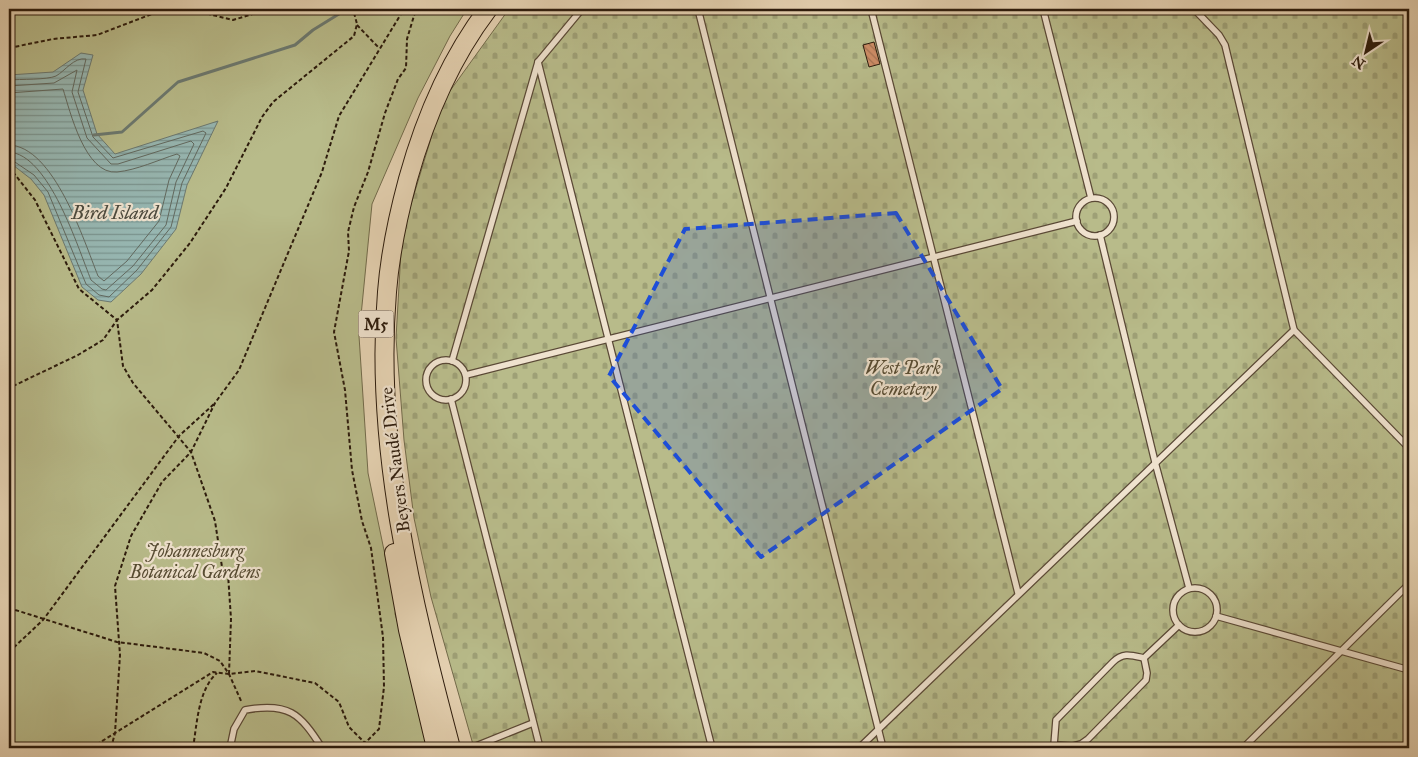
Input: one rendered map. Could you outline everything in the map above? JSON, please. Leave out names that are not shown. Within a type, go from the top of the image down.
[{"type":"main road","name":"Beyers Naudé Drive","points":[[436,748],[399,584],[383,474],[375,391],[376,308],[385,229],[411,133],[432,81],[475,9]]},
{"type":"main road","name":"Beyers Naudé Drive","points":[[451,748],[416,605],[392,464],[385,392],[386,293],[395,231],[416,152],[428,117],[447,77],[488,9]]},
{"type":"lane","points":[[452,361],[538,62],[582,9]]},
{"type":"lane","points":[[698,9],[883,748]]},
{"type":"lane","points":[[871,9],[1018,594]]},
{"type":"lane","points":[[1043,9],[1091,198]]},
{"type":"lane","points":[[1194,9],[1219,35],[1225,45],[1294,330],[1409,448]]},
{"type":"lane","points":[[538,62],[712,748]]},
{"type":"lane","points":[[1091,198],[1105,201],[1114,213],[1111,227],[1100,235],[1085,233],[1077,221],[1079,207],[1091,198]]},
{"type":"lane","points":[[466,375],[770,300],[932,256],[1077,221]]},
{"type":"lane","points":[[1100,235],[1155,462],[1190,588]]},
{"type":"lane","points":[[858,748],[1294,330]]},
{"type":"lane","points":[[452,361],[461,366],[466,375],[463,390],[451,399],[441,399],[432,393],[426,379],[429,369],[437,362],[452,361]]},
{"type":"lane","points":[[451,399],[540,748]]},
{"type":"lane","points":[[1243,748],[1409,584]]},
{"type":"lane","points":[[1190,588],[1201,589],[1211,595],[1216,605],[1216,616],[1210,626],[1200,632],[1188,631],[1178,625],[1173,615],[1173,604],[1179,594],[1190,588]]},
{"type":"lane","points":[[1216,616],[1409,670]]},
{"type":"lane","points":[[1144,658],[1178,625]]},
{"type":"lane","points":[[1128,654],[1144,658],[1147,673],[1146,680],[1088,739],[1081,744],[1073,746],[1053,747],[1056,720],[1120,655],[1128,654]]},
{"type":"lane","points":[[230,748],[234,729],[244,710],[260,707],[295,714],[306,723],[322,748]]},
{"type":"lane","points":[[471,748],[533,723]]},
{"type":"path","points":[[9,48],[53,39],[97,35],[152,14],[182,9]]},
{"type":"path","points":[[188,9],[233,20],[269,9]]},
{"type":"path","points":[[9,388],[78,355],[103,340],[117,320],[152,290],[190,243],[226,188],[262,117],[272,102],[297,84],[354,36],[357,24],[354,9]]},
{"type":"path","points":[[111,748],[115,733],[120,656],[117,642],[115,586],[131,536],[162,482],[190,452],[215,403],[238,370],[322,172],[338,116],[404,9]]},
{"type":"path","points":[[91,748],[212,672],[229,674],[255,671],[315,683],[339,702],[349,727],[365,743],[379,729],[384,687],[383,636],[371,548],[362,521],[352,470],[345,390],[334,332],[349,251],[348,232],[354,207],[368,172],[385,113],[398,80],[406,68],[407,39],[416,9]]},
{"type":"path","points":[[357,24],[380,48]]},
{"type":"path","points":[[9,167],[35,200],[79,289],[117,320],[118,342],[126,372],[147,401],[179,436],[190,452],[214,521],[222,567],[228,574],[231,619],[229,674]]},
{"type":"path","points":[[9,652],[43,620],[179,436],[215,403]]},
{"type":"path","points":[[9,608],[117,642],[204,653],[220,661],[229,674],[244,710]]},
{"type":"path","points":[[193,748],[204,691],[210,680],[218,673]]},
{"type":"highlighted area","points":[[896,213],[1002,389],[761,557],[609,376],[685,229]]},
{"type":"green space","name":"Johannesburg Botanical Gardens","points":[[9,9],[467,9],[450,36],[418,98],[372,204],[359,336],[368,473],[396,608],[395,614],[437,748],[9,748]]},
{"type":"green space","name":"West Park Cemetery","points":[[509,9],[1409,9],[1409,748],[474,748],[431,597],[414,518],[404,440],[396,338],[402,234],[442,102]]},
{"type":"water","name":"Bird Island","points":[[81,53],[93,55],[83,90],[97,134],[115,154],[218,121],[187,185],[176,229],[141,274],[111,302],[98,300],[82,287],[44,195],[31,179],[9,162],[9,75],[53,72]]},
{"type":"building","points":[[874,42],[880,64],[869,67],[863,45]]},
{"type":"waterway","points":[[94,135],[122,132],[178,82],[295,45],[313,30],[347,9]]}]
